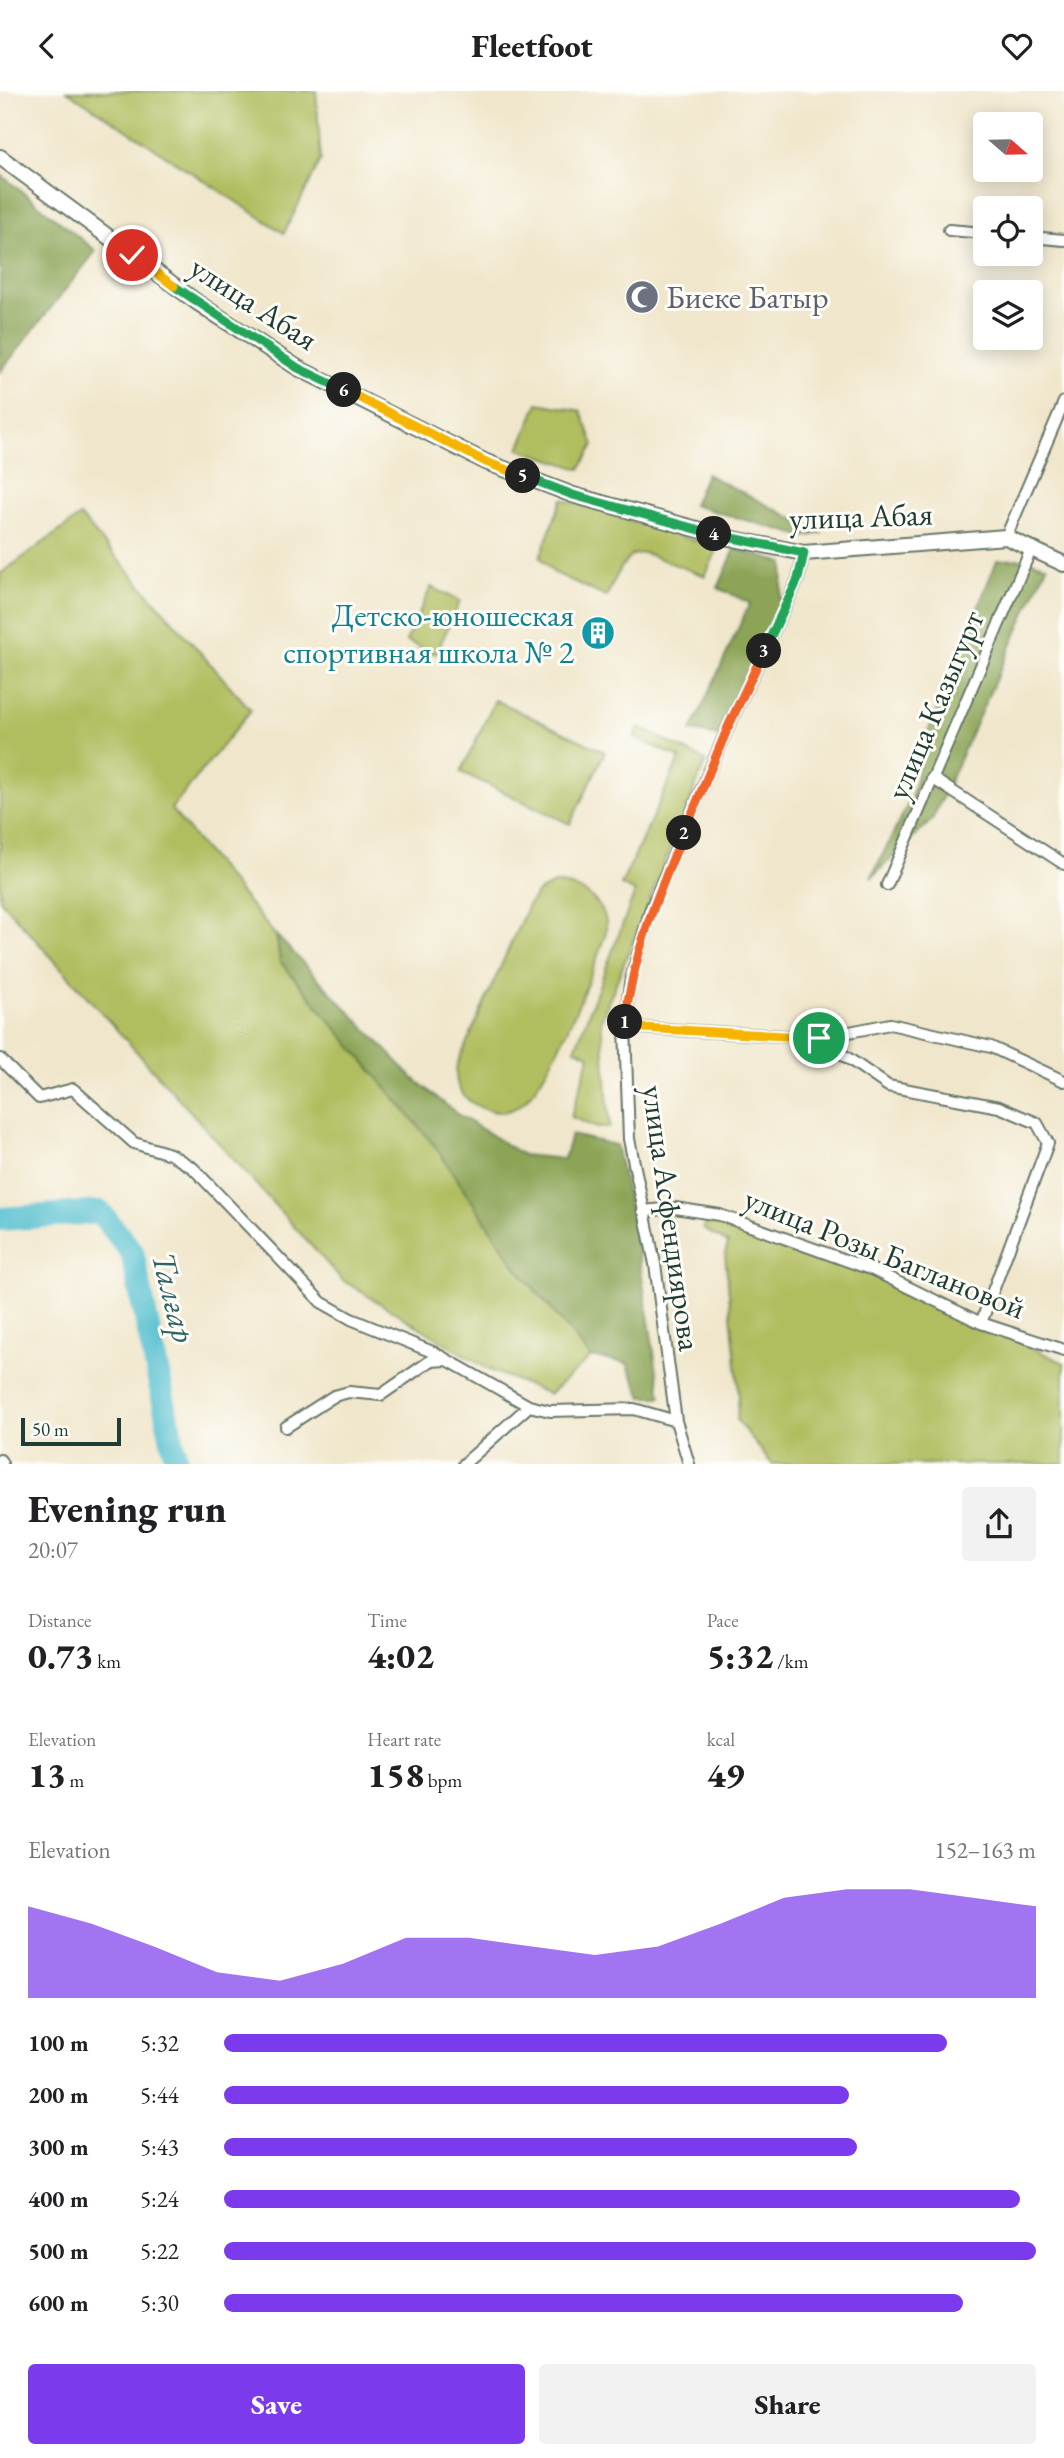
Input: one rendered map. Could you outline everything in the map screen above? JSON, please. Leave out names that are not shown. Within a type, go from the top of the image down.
[{"type":"street","name":"улица Абая","points":[[0,157],[198,303],[298,368],[486,462],[573,495],[729,538],[804,553],[1006,537],[1064,564]]},
{"type":"street","points":[[949,230],[973,232]]},
{"type":"street","points":[[1043,238],[1064,240]]},
{"type":"street","points":[[1006,537],[1064,402]]},
{"type":"street","name":"улица Казыгурт","points":[[887,884],[1032,547]]},
{"type":"street","name":"улица Асфендиярова","points":[[689,1464],[676,1421],[655,1264],[629,1139],[625,1027],[630,983],[650,911],[729,725],[798,579],[804,553]]},
{"type":"street","points":[[932,778],[1064,864]]},
{"type":"street","points":[[625,1027],[819,1038],[890,1024],[991,1047],[1064,1081]]},
{"type":"street","points":[[819,1038],[888,1086],[999,1107],[1037,1123],[1048,1143],[981,1323]]},
{"type":"street","points":[[0,1059],[39,1098],[73,1089],[134,1143],[170,1154],[193,1168],[321,1302],[351,1319],[447,1360],[529,1406],[550,1411],[634,1409],[676,1421]]},
{"type":"street","name":"улица Розы Баглановой","points":[[643,1211],[675,1208],[720,1215],[873,1270],[981,1323],[1064,1350]]},
{"type":"street","points":[[286,1427],[334,1396],[348,1392],[381,1395],[417,1367],[430,1361],[447,1360]]},
{"type":"street","points":[[464,1464],[529,1406]]},
{"type":"green space","points":[[67,91],[316,91],[321,160],[284,233]]},
{"type":"green space","points":[[0,174],[96,251],[0,372]]},
{"type":"green space","points":[[538,403],[581,411],[594,445],[580,469],[519,449]]},
{"type":"green space","points":[[706,474],[822,533],[805,537],[693,505]]},
{"type":"green space","points":[[562,499],[718,548],[705,576],[645,553],[632,555],[621,567],[606,597],[553,572],[540,557]]},
{"type":"green space","points":[[80,516],[251,710],[171,809],[276,936],[280,961],[435,1146],[516,1267],[591,1357],[549,1394],[488,1369],[342,1280],[0,900],[0,574]]},
{"type":"green space","points":[[735,549],[784,563],[780,608],[718,736],[691,731],[750,603],[718,588]]},
{"type":"green space","points":[[1026,559],[1047,566],[932,820],[871,878],[911,798],[928,732],[997,560]]},
{"type":"green space","points":[[431,587],[460,601],[436,654],[406,641]]},
{"type":"green space","points":[[495,700],[605,752],[570,824],[461,772]]},
{"type":"green space","points":[[639,727],[706,761],[601,1020],[610,1127],[597,1128],[571,1117],[590,1055],[575,1049],[635,892],[621,885],[680,758],[634,737]]},
{"type":"green space","points":[[554,884],[575,888],[593,899],[604,915],[605,936],[568,1029],[542,1078],[517,1107],[500,1112],[488,1110],[471,1102],[460,1090],[456,1076],[457,1065],[528,905],[539,891]]},
{"type":"green space","points":[[277,936],[413,1078],[456,1113],[523,1155],[564,1159],[571,1135],[616,1145],[634,1226],[661,1397],[642,1397],[627,1363],[591,1357],[516,1267],[435,1146],[280,961]]},
{"type":"green space","points":[[704,1224],[717,1224],[884,1278],[1064,1363],[1064,1464],[772,1464],[737,1420],[739,1394],[725,1254],[728,1243],[703,1229]]},
{"type":"waterway","name":"Талғар","points":[[0,1219],[100,1212],[132,1252],[177,1464]]},
{"type":"place","name":"Биеке Батыр","points":[[642,297]]},
{"type":"place","name":"Детско-юношеская спортивная школа № 2","points":[[598,633]]},
{"type":"route","points":[[132,255],[198,303],[298,368],[486,462],[573,495],[729,538],[804,553],[798,579],[729,725],[650,911],[630,983],[625,1027],[819,1038]]}]
